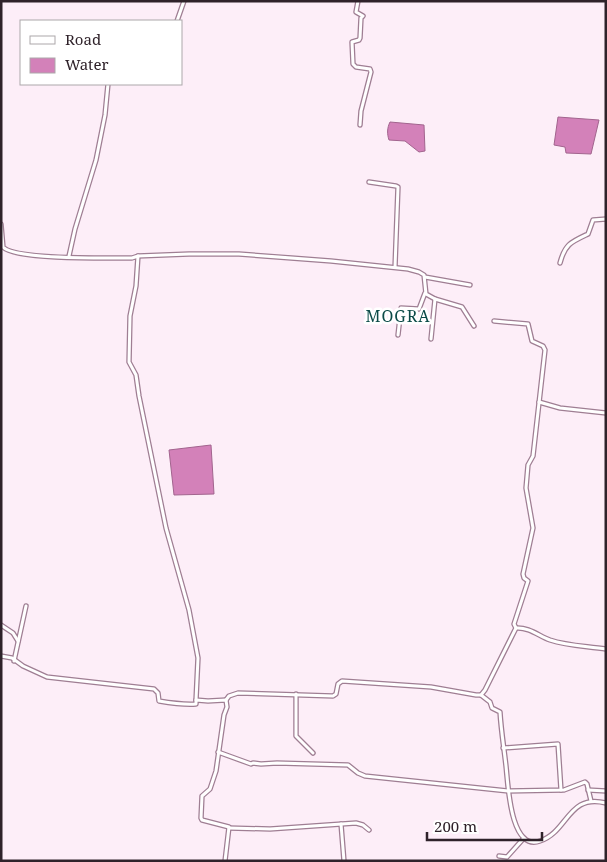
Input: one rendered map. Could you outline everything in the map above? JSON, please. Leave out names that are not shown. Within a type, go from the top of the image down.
[{"type":"street","points":[[177,20],[184,1]]},
{"type":"street","points":[[358,1],[356,12],[363,16],[361,18],[360,38],[352,42],[353,64],[361,68],[370,69],[371,72],[361,111],[360,125]]},
{"type":"street","points":[[69,256],[75,229],[96,160],[105,115],[108,85]]},
{"type":"street","points":[[369,182],[397,186],[395,267]]},
{"type":"street","points":[[560,263],[564,250],[577,238],[588,234],[593,220],[606,219]]},
{"type":"street","points":[[1,224],[4,249],[32,255],[132,258],[138,256],[239,254],[395,267],[420,272],[425,277],[470,285]]},
{"type":"street","points":[[1,656],[12,658],[14,661],[47,677],[154,689],[158,693],[159,701],[196,704],[198,658],[189,610],[166,528],[136,375],[129,362],[130,316],[136,286],[138,256]]},
{"type":"street","points":[[398,335],[401,308],[419,309],[425,292],[425,277]]},
{"type":"street","points":[[425,292],[435,299],[462,307],[474,326]]},
{"type":"street","points":[[431,339],[435,299]]},
{"type":"street","points":[[481,695],[516,628],[514,624],[528,581],[524,578],[523,574],[533,528],[526,488],[528,465],[533,456],[544,348],[532,340],[528,324],[494,321]]},
{"type":"street","points":[[539,402],[560,408],[606,413]]},
{"type":"street","points":[[14,661],[26,606]]},
{"type":"street","points":[[1,625],[13,633],[18,644]]},
{"type":"street","points":[[516,628],[526,629],[548,640],[606,648]]},
{"type":"street","points":[[369,830],[360,824],[229,828],[202,820],[202,796],[210,789],[217,767],[226,700],[229,696],[238,693],[333,696],[336,694],[338,684],[342,681],[431,687],[481,695],[490,702],[492,708],[500,712],[508,790],[513,816],[524,838],[533,842],[542,841],[554,833],[573,810],[591,799],[606,803]]},
{"type":"street","points":[[296,694],[296,736],[313,753]]},
{"type":"street","points":[[196,700],[226,700]]},
{"type":"street","points":[[503,748],[558,744],[561,790]]},
{"type":"street","points":[[218,752],[250,764],[348,765],[358,774],[365,776],[508,790],[561,790],[585,782],[591,799]]},
{"type":"street","points":[[588,792],[606,791]]},
{"type":"street","points":[[341,824],[344,861]]},
{"type":"street","points":[[225,861],[229,828]]},
{"type":"street","points":[[499,856],[509,856],[524,838]]},
{"type":"water","points":[[558,117],[599,120],[591,154],[566,153],[565,147],[554,145]]},
{"type":"water","points":[[390,122],[424,125],[425,151],[419,152],[405,141],[389,140],[388,126]]},
{"type":"water","points":[[211,445],[214,494],[174,495],[169,450]]},
{"type":"district","name":"MOGRA","points":[[398,316]]}]
